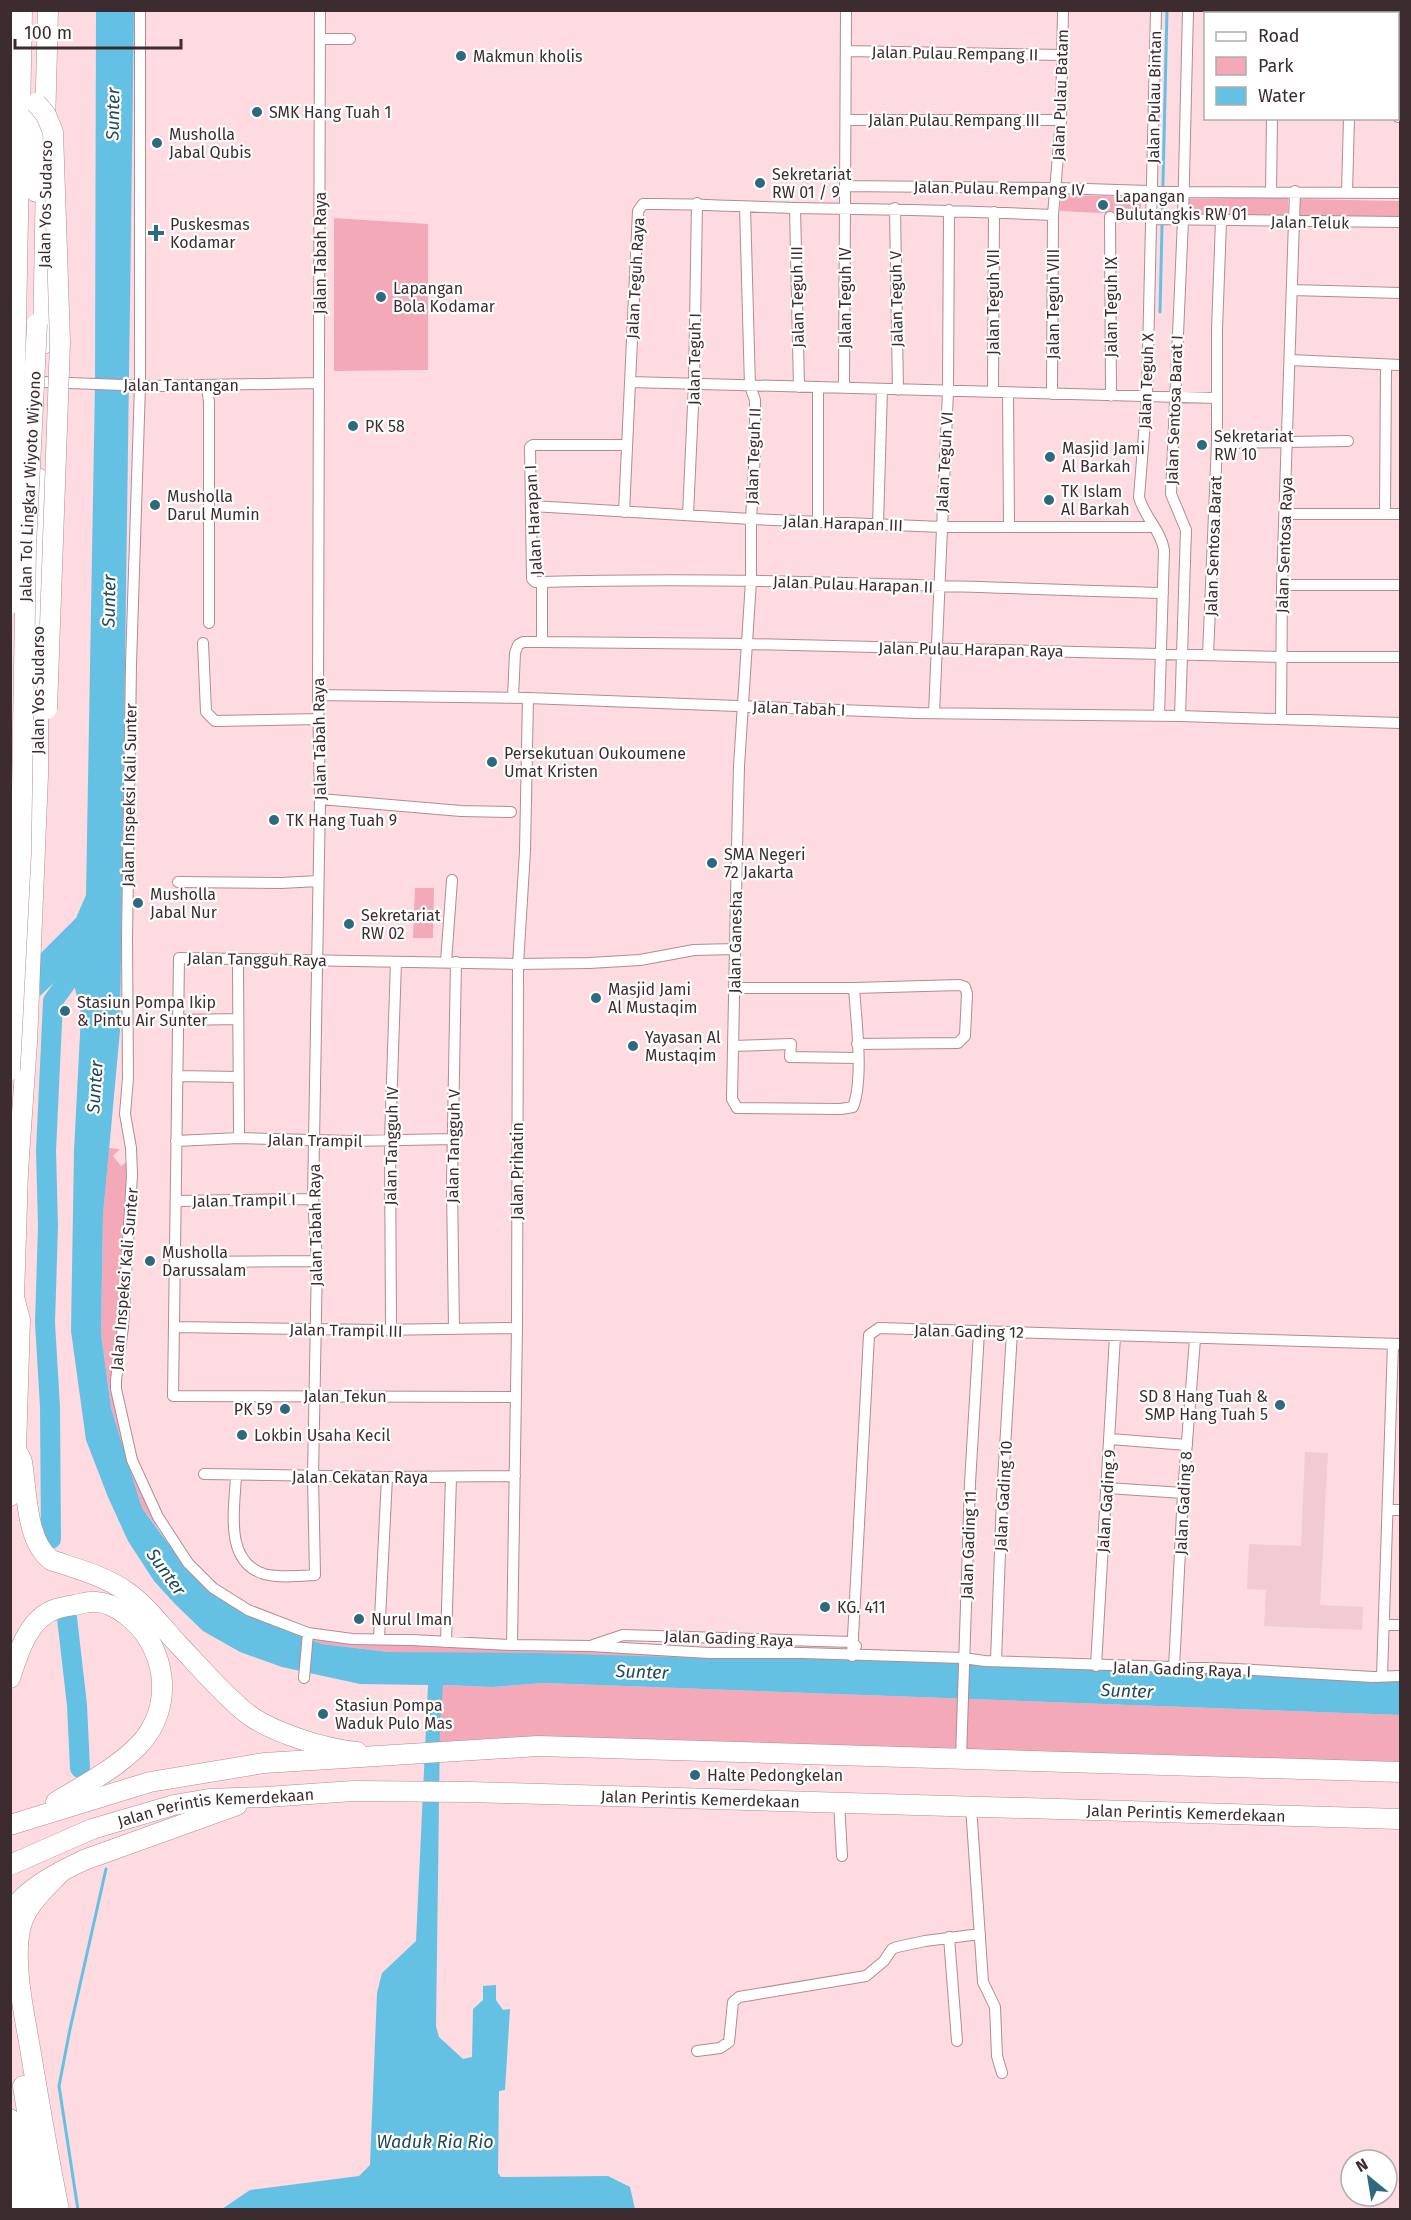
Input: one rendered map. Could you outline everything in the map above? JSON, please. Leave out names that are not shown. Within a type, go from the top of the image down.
[{"type":"highway","name":"Jalan Yos Sudarso","points":[[10,183],[15,10]]},
{"type":"highway","name":"Jalan Tol Lingkar Wiyoto Wiyono","points":[[10,604],[22,10]]},
{"type":"highway","name":"Jalan Tol Lingkar Wiyoto Wiyono","points":[[10,1070],[21,854],[26,547],[37,324],[36,103],[40,10]]},
{"type":"highway","name":"Jalan Yos Sudarso","points":[[10,1496],[16,1449],[20,1320],[12,1302],[27,1042],[38,775],[38,479],[43,382],[45,96],[48,10]]},
{"type":"highway","points":[[36,103],[46,115],[53,132],[60,342],[47,759],[38,775]]},
{"type":"highway","points":[[10,349],[16,353],[29,352],[36,345],[38,335]]},
{"type":"highway","points":[[10,464],[24,462],[31,467],[34,474]]},
{"type":"highway","points":[[16,1449],[22,1462],[33,1532],[44,1555],[51,1560],[114,1584],[139,1602],[182,1649],[249,1715],[301,1739],[352,1751],[392,1754]]},
{"type":"highway","points":[[10,1678],[29,1631],[37,1621],[54,1609],[96,1602],[111,1605],[135,1621],[156,1652],[162,1671],[158,1714],[140,1745],[78,1797],[16,1823]]},
{"type":"highway","name":"Jalan Perintis Kemerdekaan","points":[[78,1797],[98,1798],[150,1782],[264,1763],[423,1752],[565,1746],[1401,1772]]},
{"type":"highway","name":"Jalan Perintis Kemerdekaan","points":[[10,1865],[100,1826],[174,1805],[209,1799],[353,1791],[839,1802],[1401,1819]]},
{"type":"highway","points":[[10,1913],[27,1894],[62,1871],[84,1860],[223,1809],[266,1797]]},
{"type":"highway","points":[[58,2210],[23,2007],[18,1960],[23,1919],[30,1906],[62,1871]]},
{"type":"highway","points":[[10,2004],[43,2210]]},
{"type":"highway","points":[[10,2119],[17,2165],[30,2210]]},
{"type":"highway","points":[[10,2191],[13,2210]]},
{"type":"street","name":"Jalan Inspeksi Kali Sunter","points":[[140,10],[127,939],[128,1078],[125,1114],[131,1148],[132,1175],[123,1327],[116,1389],[132,1461],[158,1517],[188,1563],[213,1588],[261,1615],[291,1625],[308,1635],[379,1639]]},
{"type":"street","name":"Jalan Tabah Raya","points":[[236,1475],[234,1534],[241,1555],[247,1563],[253,1569],[265,1574],[315,1575],[313,1477],[317,1261],[313,1199],[320,799],[318,694],[320,10]]},
{"type":"street","name":"Jalan Teguh IV","points":[[844,388],[846,10]]},
{"type":"street","name":"Jalan Pulau Batam","points":[[1053,215],[1061,120],[1063,10]]},
{"type":"street","name":"Jalan Pulau Bintan","points":[[1152,219],[1156,10]]},
{"type":"street","name":"Jalan Pulau Bintan","points":[[1182,217],[1188,10]]},
{"type":"street","points":[[321,39],[350,39]]},
{"type":"street","name":"Jalan Pulau Rempang II","points":[[846,51],[1063,55]]},
{"type":"street","name":"Jalan Pulau Rempang III","points":[[846,120],[1061,120]]},
{"type":"street","points":[[1271,191],[1272,120]]},
{"type":"street","points":[[1347,192],[1349,120]]},
{"type":"street","name":"Jalan Pulau Rempang IV","points":[[846,186],[1401,193]]},
{"type":"street","name":"Jalan Sentosa Raya","points":[[1281,719],[1282,585],[1295,191]]},
{"type":"street","name":"Jalan Teguh Raya","points":[[624,512],[638,211],[643,204],[697,203],[745,207],[895,208],[1053,215]]},
{"type":"street","name":"Jalan Teguh I","points":[[688,515],[694,384],[697,203]]},
{"type":"street","name":"Jalan Teguh II","points":[[744,706],[751,581],[755,441],[754,400],[750,386],[745,207]]},
{"type":"street","name":"Jalan Teguh III","points":[[795,208],[799,387]]},
{"type":"street","name":"Jalan Teguh V","points":[[895,208],[898,390]]},
{"type":"street","name":"Jalan Teguh VI","points":[[934,713],[948,391],[950,210]]},
{"type":"street","name":"Jalan Teguh VII","points":[[993,392],[994,212]]},
{"type":"street","name":"Jalan Teguh VIII","points":[[1052,394],[1053,215]]},
{"type":"street","name":"Jalan Teguh IX","points":[[1110,217],[1111,396]]},
{"type":"street","name":"Jalan Teluk","points":[[1152,219],[1182,217],[1221,221],[1401,222]]},
{"type":"street","name":"Jalan Sentosa Barat I","points":[[1180,716],[1186,530],[1171,494],[1182,217]]},
{"type":"street","name":"Jalan Teguh X","points":[[1152,219],[1149,397],[1139,497],[1141,505],[1163,541],[1164,550],[1159,716]]},
{"type":"street","name":"Jalan Sentosa Barat","points":[[1208,655],[1217,443],[1221,221]]},
{"type":"street","points":[[1292,290],[1401,293]]},
{"type":"street","points":[[1290,360],[1401,365]]},
{"type":"street","points":[[1385,514],[1386,364]]},
{"type":"street","name":"Jalan Tantangan","points":[[43,382],[207,387],[320,383]]},
{"type":"street","points":[[630,382],[1217,398]]},
{"type":"street","points":[[207,387],[208,623]]},
{"type":"street","points":[[818,388],[818,521]]},
{"type":"street","points":[[878,524],[882,389]]},
{"type":"street","points":[[1008,393],[1009,526]]},
{"type":"street","points":[[1217,443],[1348,441]]},
{"type":"street","name":"Jalan Harapan I","points":[[542,642],[542,582],[535,582],[532,579],[530,452],[533,445],[627,446]]},
{"type":"street","name":"Jalan Harapan III","points":[[532,506],[942,527],[1154,527]]},
{"type":"street","points":[[1285,514],[1401,514]]},
{"type":"street","name":"Jalan Pulau Harapan II","points":[[542,582],[751,581],[1163,593]]},
{"type":"street","points":[[1282,585],[1401,585]]},
{"type":"street","points":[[513,697],[515,653],[518,645],[524,642],[542,642]]},
{"type":"street","name":"Jalan Pulau Harapan Raya","points":[[542,642],[747,644],[1281,657],[1401,657]]},
{"type":"street","points":[[203,643],[206,712],[216,722],[319,719]]},
{"type":"street","name":"Jalan Tabah I","points":[[318,694],[513,697],[934,713],[1180,716],[1401,723]]},
{"type":"street","name":"Jalan Prihatin","points":[[512,1645],[517,1328],[518,964],[525,851],[528,698]]},
{"type":"street","name":"Jalan Ganesha","points":[[744,706],[740,766],[734,988],[732,1099],[734,1105],[741,1110],[853,1107],[857,1058]]},
{"type":"street","points":[[320,799],[461,812],[511,812]]},
{"type":"street","name":"Jalan Tangguh V","points":[[452,880],[454,1329]]},
{"type":"street","points":[[178,882],[318,881]]},
{"type":"street","name":"Jalan Tangguh Raya","points":[[173,1396],[178,958],[518,964],[615,962],[694,950],[735,949]]},
{"type":"street","points":[[238,960],[239,1138]]},
{"type":"street","name":"Jalan Tangguh IV","points":[[391,1330],[390,1140],[396,963]]},
{"type":"street","points":[[734,988],[959,985],[965,987],[967,994],[965,1036],[958,1043],[857,1044]]},
{"type":"street","points":[[733,1046],[790,1044],[790,1057],[857,1058],[854,988]]},
{"type":"street","points":[[178,1020],[238,1019]]},
{"type":"street","points":[[177,1076],[238,1077]]},
{"type":"street","name":"Jalan Trampil","points":[[176,1141],[239,1138],[454,1139]]},
{"type":"street","name":"Jalan Trampil I","points":[[176,1201],[313,1199]]},
{"type":"street","points":[[175,1262],[317,1261]]},
{"type":"street","name":"Jalan Trampil III","points":[[174,1327],[391,1330],[517,1328]]},
{"type":"street","name":"Jalan Gading 12","points":[[852,1642],[869,1335],[879,1328],[1397,1344]]},
{"type":"street","name":"Jalan Gading 11","points":[[961,1758],[963,1659],[979,1332]]},
{"type":"street","name":"Jalan Gading 10","points":[[996,1661],[1011,1332]]},
{"type":"street","name":"Jalan Gading 9","points":[[1096,1666],[1115,1336]]},
{"type":"street","name":"Jalan Gading 8","points":[[1174,1668],[1186,1445],[1195,1339]]},
{"type":"street","points":[[1382,1676],[1397,1344]]},
{"type":"street","name":"Jalan Tekun","points":[[173,1396],[516,1397]]},
{"type":"street","points":[[1110,1439],[1186,1445]]},
{"type":"street","name":"Jalan Cekatan Raya","points":[[204,1474],[313,1477],[515,1476]]},
{"type":"street","points":[[379,1639],[387,1477]]},
{"type":"street","points":[[446,1642],[451,1477]]},
{"type":"street","points":[[1107,1488],[1183,1493]]},
{"type":"street","points":[[1388,1510],[1401,1510]]},
{"type":"street","points":[[1384,1626],[1401,1625]]},
{"type":"street","points":[[304,1675],[308,1635]]},
{"type":"street","name":"Jalan Gading Raya","points":[[590,1646],[623,1635],[852,1642]]},
{"type":"street","name":"Jalan Gading Raya","points":[[379,1639],[590,1646],[709,1653],[802,1653],[963,1659]]},
{"type":"street","points":[[852,1642],[858,1655]]},
{"type":"street","name":"Jalan Gading Raya I","points":[[963,1659],[1096,1666],[1401,1676]]},
{"type":"street","points":[[839,1802],[842,1856]]},
{"type":"street","points":[[971,1806],[983,1983],[995,2007],[997,2056],[1002,2073]]},
{"type":"street","points":[[697,2051],[720,2048],[729,2042],[733,2002],[739,1997],[866,1976],[884,1960],[892,1949],[897,1947],[949,1937],[980,1934]]},
{"type":"street","points":[[949,1937],[957,2041]]},
{"type":"shaded area","points":[[1305,1452],[1328,1453],[1320,1605],[1363,1607],[1362,1630],[1264,1626],[1266,1590],[1247,1589],[1249,1544],[1301,1546]]},
{"type":"green space","name":"Lapangan Bulutangkis RW 01","points":[[1061,195],[1141,197],[1141,215],[1060,211]]},
{"type":"green space","points":[[1288,197],[1288,218],[1187,215],[1187,199]]},
{"type":"green space","points":[[1300,199],[1400,201],[1400,218],[1299,217]]},
{"type":"green space","name":"Lapangan Bola Kodamar","points":[[334,218],[428,224],[428,370],[334,371]]},
{"type":"green space","points":[[415,888],[434,888],[433,938],[413,938]]},
{"type":"green space","points":[[109,1148],[120,1149],[113,1156],[121,1166],[131,1159],[117,1365],[126,1437],[158,1517],[213,1588],[308,1633],[704,1658],[389,1652],[322,1644],[246,1615],[206,1589],[142,1508],[111,1408],[101,1333],[103,1215]]},
{"type":"green space","points":[[544,1683],[1400,1715],[1400,1770],[439,1752],[442,1685],[493,1687]]},
{"type":"water","points":[[96,11],[134,11],[120,1031],[103,1215],[101,1333],[111,1408],[142,1508],[173,1550],[206,1589],[246,1615],[322,1644],[389,1652],[543,1653],[704,1658],[857,1656],[1400,1681],[1400,1715],[544,1683],[493,1687],[443,1685],[440,1729],[436,2026],[439,2037],[463,2059],[472,2057],[473,2009],[483,2000],[483,1986],[496,1985],[496,2000],[503,2010],[510,2009],[505,2090],[499,2091],[498,2173],[501,2177],[608,2176],[630,2187],[635,2209],[222,2209],[250,2190],[359,2176],[370,2165],[377,1993],[382,1973],[416,1941],[428,1685],[360,1684],[282,1667],[240,1652],[203,1631],[154,1581],[128,1541],[86,1440],[71,1331],[74,1151],[81,1015],[71,970],[62,975],[40,996],[39,955],[76,918],[86,895],[95,384]]},
{"type":"waterway","points":[[1160,312],[1167,10]]},
{"type":"waterway","points":[[51,1539],[50,1407],[45,1323],[48,1226],[46,1151],[53,1001],[88,952]]},
{"type":"waterway","points":[[67,1618],[77,1705],[80,1768]]},
{"type":"waterway","points":[[78,2210],[59,2086],[106,1869]]},
{"type":"place","name":"Makmun kholis","points":[[461,56]]},
{"type":"place","name":"SMK Hang Tuah 1","points":[[257,112]]},
{"type":"place","name":"Musholla Jabal Qubis","points":[[157,143]]},
{"type":"place","name":"Sekretariat RW 01 / 9","points":[[760,183]]},
{"type":"place","name":"Lapangan Bulutangkis RW 01","points":[[1103,205]]},
{"type":"place","name":"Puskesmas Kodamar","points":[[156,233]]},
{"type":"place","name":"Lapangan Bola Kodamar","points":[[381,297]]},
{"type":"place","name":"PK 58","points":[[353,426]]},
{"type":"place","name":"Sekretariat RW 10","points":[[1202,445]]},
{"type":"place","name":"Masjid Jami Al Barkah","points":[[1050,457]]},
{"type":"place","name":"TK Islam Al Barkah","points":[[1049,500]]},
{"type":"place","name":"Musholla Darul Mumin","points":[[155,505]]},
{"type":"place","name":"Persekutuan Oukoumene Umat Kristen","points":[[492,762]]},
{"type":"place","name":"TK Hang Tuah 9","points":[[274,820]]},
{"type":"place","name":"SMA Negeri 72 Jakarta","points":[[712,863]]},
{"type":"place","name":"Musholla Jabal Nur","points":[[138,903]]},
{"type":"place","name":"Sekretariat RW 02","points":[[349,924]]},
{"type":"place","name":"Masjid Jami Al Mustaqim","points":[[596,998]]},
{"type":"place","name":"Stasiun Pompa Ikip & Pintu Air Sunter","points":[[65,1011]]},
{"type":"place","name":"Yayasan Al Mustaqim","points":[[633,1046]]},
{"type":"place","name":"Musholla Darussalam","points":[[150,1261]]},
{"type":"place","name":"SD 8 Hang Tuah & SMP Hang Tuah 5","points":[[1280,1405]]},
{"type":"place","name":"PK 59","points":[[285,1409]]},
{"type":"place","name":"Lokbin Usaha Kecil","points":[[242,1435]]},
{"type":"place","name":"KG. 411","points":[[825,1607]]},
{"type":"place","name":"Nurul Iman","points":[[359,1619]]},
{"type":"place","name":"Stasiun Pompa Waduk Pulo Mas","points":[[323,1714]]},
{"type":"place","name":"Halte Pedongkelan","points":[[695,1775]]},
{"type":"water label","name":"Sunter","points":[[113,114]]},
{"type":"water label","name":"Sunter","points":[[109,601]]},
{"type":"water label","name":"Sunter","points":[[95,1087]]},
{"type":"water label","name":"Sunter","points":[[166,1572]]},
{"type":"water label","name":"Sunter","points":[[642,1672]]},
{"type":"water label","name":"Sunter","points":[[1127,1691]]},
{"type":"water label","name":"Waduk Ria Rio","points":[[435,2142]]}]
